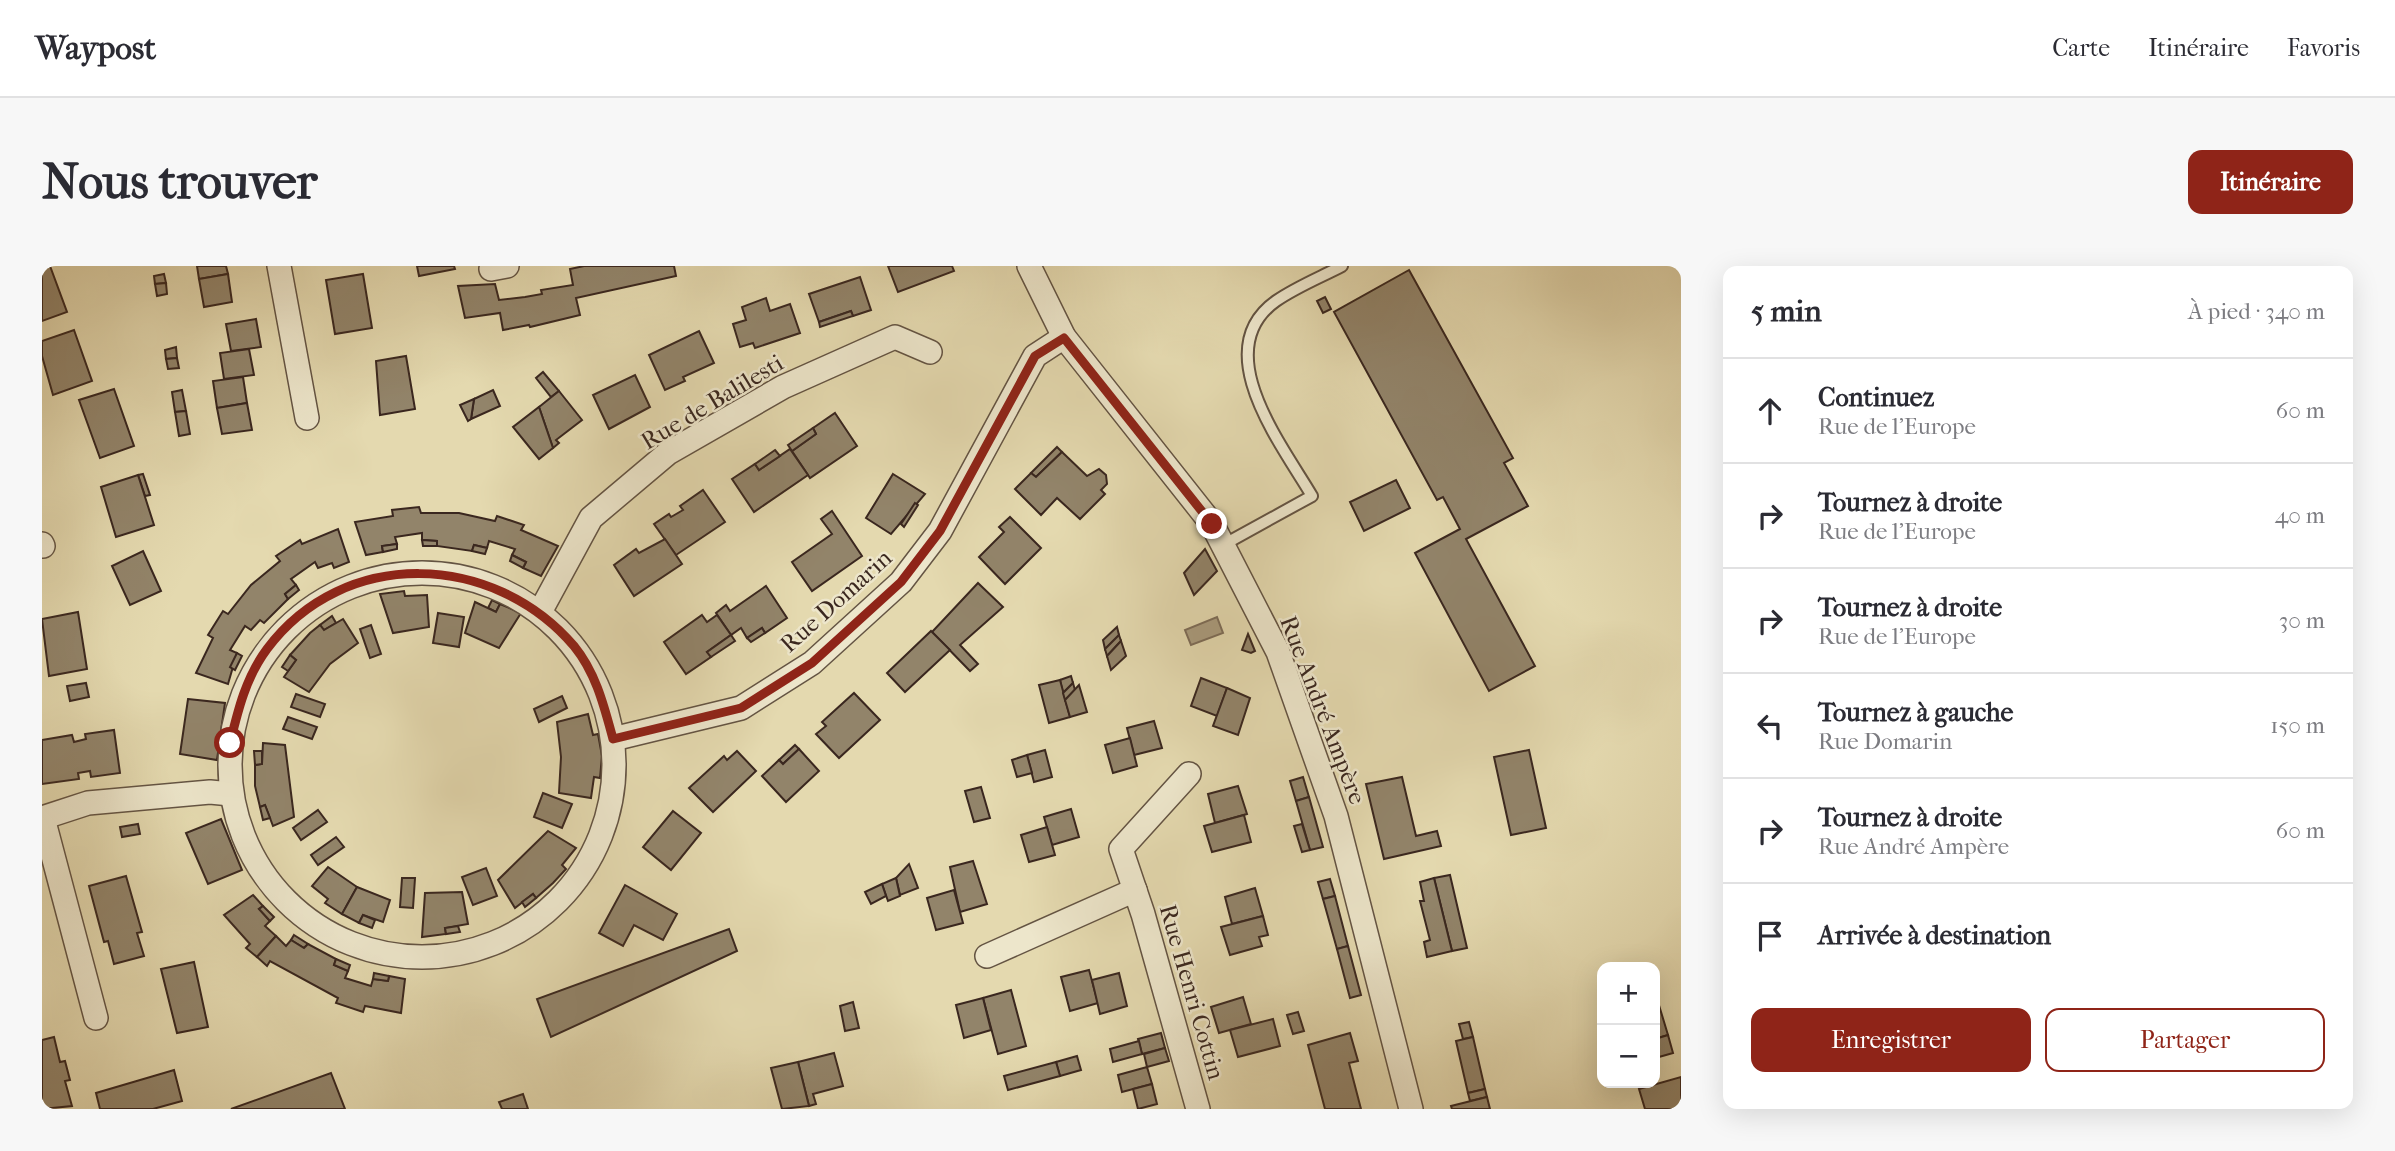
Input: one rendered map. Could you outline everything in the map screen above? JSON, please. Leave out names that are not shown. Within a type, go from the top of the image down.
[{"type":"street","points":[[279,266],[307,418]]},
{"type":"street","name":"Rue André Ampère","points":[[1029,266],[1064,338],[1212,524],[1278,652],[1336,816],[1411,1109]]},
{"type":"street","name":"Rue de Balilesti","points":[[540,612],[591,517],[668,453],[783,387],[895,337],[930,352]]},
{"type":"street","name":"Rue Domarin","points":[[613,739],[741,708],[812,663],[901,582],[940,531],[1035,356],[1064,338]]},
{"type":"street","points":[[396,574],[447,574],[496,587],[540,612],[575,648],[600,691],[613,739],[613,794],[597,846],[567,892],[525,928],[475,951],[421,958],[367,951],[317,928],[276,892],[246,846],[231,794],[230,743],[243,694],[267,649],[303,613],[347,587],[396,574]]},
{"type":"street","name":"Rue Henri Cottin","points":[[1189,774],[1121,849],[1198,1109]]},
{"type":"street","points":[[96,1018],[43,818],[88,803],[210,792],[231,794]]},
{"type":"street","name":"Rue Henri Cottin","points":[[987,956],[1135,890]]},
{"type":"lane","points":[[1223,545],[1312,496],[1258,404],[1246,351],[1254,323],[1275,302],[1342,266]]},
{"type":"shaded area","points":[[1217,617],[1223,633],[1191,645],[1185,630]]},
{"type":"building","points":[[42,266],[50,266],[67,312],[42,321]]},
{"type":"building","points":[[197,266],[226,266],[228,274],[199,279]]},
{"type":"building","points":[[417,266],[454,266],[455,269],[419,276]]},
{"type":"building","points":[[584,266],[674,266],[676,276],[576,298],[580,315],[530,327],[503,330],[500,313],[465,318],[458,286],[495,284],[499,300],[525,297],[542,294],[541,290],[573,285],[570,269]]},
{"type":"building","points":[[888,266],[952,266],[954,271],[898,292]]},
{"type":"building","points":[[1409,270],[1513,458],[1504,463],[1528,506],[1466,539],[1535,666],[1489,691],[1415,553],[1460,529],[1443,497],[1437,500],[1334,312]]},
{"type":"building","points":[[164,274],[166,283],[155,284],[154,276]]},
{"type":"building","points":[[228,274],[232,302],[204,307],[199,279]]},
{"type":"building","points":[[363,274],[372,328],[335,334],[326,280]]},
{"type":"building","points":[[860,277],[871,310],[853,316],[851,311],[819,322],[809,294]]},
{"type":"building","points":[[166,283],[167,294],[157,296],[155,284]]},
{"type":"building","points":[[1325,297],[1331,309],[1323,313],[1317,301]]},
{"type":"building","points":[[766,298],[770,311],[790,304],[800,333],[755,348],[753,343],[740,347],[733,324],[746,320],[742,307]]},
{"type":"building","points":[[851,311],[853,316],[820,327],[819,322]]},
{"type":"building","points":[[256,319],[261,347],[231,351],[226,324]]},
{"type":"building","points":[[74,330],[92,381],[53,395],[42,356],[42,341]]},
{"type":"building","points":[[699,331],[714,363],[683,377],[685,381],[665,390],[649,355]]},
{"type":"building","points":[[176,347],[177,358],[166,359],[165,350]]},
{"type":"building","points":[[249,349],[254,375],[224,379],[220,353]]},
{"type":"building","points":[[406,356],[415,409],[380,415],[376,361]]},
{"type":"building","points":[[177,358],[179,368],[168,369],[166,359]]},
{"type":"building","points":[[543,372],[559,391],[551,397],[536,378]]},
{"type":"building","points":[[635,375],[650,407],[609,429],[593,395]]},
{"type":"building","points":[[243,377],[247,403],[217,408],[213,381]]},
{"type":"building","points":[[114,389],[134,446],[100,458],[79,400]]},
{"type":"building","points":[[182,390],[186,411],[175,412],[172,392]]},
{"type":"building","points":[[493,390],[500,406],[471,419],[474,399]]},
{"type":"building","points":[[559,391],[582,420],[556,440],[559,443],[553,448],[539,407]]},
{"type":"building","points":[[474,399],[471,419],[468,421],[460,405]]},
{"type":"building","points":[[247,403],[252,430],[222,434],[217,408]]},
{"type":"building","points":[[539,407],[553,448],[539,459],[513,427]]},
{"type":"building","points":[[186,411],[190,434],[179,436],[175,412]]},
{"type":"building","points":[[835,413],[857,446],[810,478],[792,451],[816,434],[813,428]]},
{"type":"building","points":[[813,428],[816,434],[792,451],[788,445]]},
{"type":"building","points":[[1057,447],[1062,452],[1036,477],[1031,473]]},
{"type":"building","points":[[790,449],[808,475],[754,512],[732,479],[755,464],[759,470]]},
{"type":"building","points":[[775,450],[780,456],[759,470],[755,464]]},
{"type":"building","points":[[1062,452],[1087,476],[1099,469],[1106,475],[1107,484],[1101,490],[1105,494],[1080,519],[1057,498],[1041,515],[1015,489],[1031,473],[1036,477]]},
{"type":"building","points":[[143,474],[150,495],[145,496],[138,475]]},
{"type":"building","points":[[893,474],[925,494],[891,534],[866,518]]},
{"type":"building","points":[[138,475],[154,525],[116,537],[101,487]]},
{"type":"building","points":[[1396,480],[1410,508],[1364,531],[1350,502]]},
{"type":"building","points":[[703,490],[725,522],[676,555],[654,524],[669,514],[671,517],[683,510],[680,506]]},
{"type":"building","points":[[915,503],[918,505],[904,527],[901,524]]},
{"type":"building","points":[[419,507],[421,513],[459,513],[495,521],[497,516],[524,525],[521,530],[558,546],[541,576],[523,568],[526,562],[512,555],[515,549],[489,541],[487,548],[474,545],[472,551],[437,546],[437,541],[422,540],[422,533],[395,537],[397,544],[382,546],[383,552],[366,555],[355,522],[393,516],[392,510]]},
{"type":"building","points":[[832,511],[862,556],[812,591],[792,562],[832,534],[821,519]]},
{"type":"building","points":[[1010,517],[1041,548],[1005,584],[979,557],[1004,532],[999,527]]},
{"type":"building","points":[[338,529],[349,562],[334,568],[332,563],[318,568],[315,562],[291,579],[296,585],[285,594],[288,599],[264,623],[260,620],[251,630],[245,626],[230,650],[237,653],[228,684],[196,673],[213,638],[208,635],[223,611],[228,614],[251,585],[280,561],[276,556],[300,540],[302,544]]},
{"type":"building","points":[[665,539],[682,564],[634,596],[614,565],[636,549],[639,553]]},
{"type":"building","points":[[422,540],[437,541],[437,546],[423,546]]},
{"type":"building","points":[[397,544],[397,549],[383,552],[382,546]]},
{"type":"building","points":[[474,545],[487,548],[485,554],[472,551]]},
{"type":"building","points":[[1205,549],[1217,571],[1194,595],[1184,573]]},
{"type":"building","points":[[143,551],[161,591],[130,605],[112,566]]},
{"type":"building","points":[[512,555],[526,562],[523,568],[510,561]]},
{"type":"building","points":[[978,583],[1003,607],[960,645],[978,664],[970,671],[932,632]]},
{"type":"building","points":[[296,585],[299,590],[288,599],[285,594]]},
{"type":"building","points":[[766,586],[787,618],[765,633],[762,628],[747,638],[741,628],[731,635],[716,613],[726,605],[730,611]]},
{"type":"building","points":[[404,591],[405,596],[427,595],[429,627],[393,633],[380,594]]},
{"type":"building","points":[[492,600],[500,604],[496,612],[488,608]]},
{"type":"building","points":[[475,602],[496,612],[500,604],[521,613],[499,648],[465,633]]},
{"type":"building","points":[[78,612],[87,669],[49,676],[42,619]]},
{"type":"building","points":[[438,613],[464,617],[459,647],[433,643]]},
{"type":"building","points":[[702,615],[707,622],[717,615],[731,635],[707,652],[711,657],[686,674],[664,642]]},
{"type":"building","points":[[332,616],[336,623],[324,630],[320,625]]},
{"type":"building","points":[[343,619],[358,643],[330,664],[309,692],[284,677],[296,660],[290,655],[310,633],[320,625],[324,630]]},
{"type":"building","points":[[371,625],[381,654],[370,658],[360,629]]},
{"type":"building","points":[[1117,627],[1119,635],[1105,649],[1103,640]]},
{"type":"building","points":[[762,628],[765,633],[751,642],[747,638]]},
{"type":"building","points":[[931,631],[950,650],[905,692],[887,673]]},
{"type":"building","points":[[1248,634],[1255,651],[1251,653],[1242,650]]},
{"type":"building","points":[[731,635],[735,641],[711,657],[707,652]]},
{"type":"building","points":[[1119,635],[1121,641],[1107,656],[1105,649]]},
{"type":"building","points":[[1121,641],[1126,656],[1111,670],[1107,656]]},
{"type":"building","points":[[237,653],[242,656],[235,670],[230,667]]},
{"type":"building","points":[[290,655],[296,660],[288,671],[282,667]]},
{"type":"building","points":[[1071,676],[1073,683],[1063,693],[1060,680]]},
{"type":"building","points":[[1201,678],[1227,688],[1217,716],[1191,706]]},
{"type":"building","points":[[1060,680],[1070,717],[1049,723],[1039,685]]},
{"type":"building","points":[[86,683],[89,697],[70,701],[67,686]]},
{"type":"building","points":[[1073,683],[1075,690],[1065,700],[1063,693]]},
{"type":"building","points":[[1079,685],[1087,712],[1070,717],[1065,700]]},
{"type":"building","points":[[1227,688],[1250,698],[1238,735],[1213,726]]},
{"type":"building","points":[[854,693],[880,720],[839,758],[816,734],[826,726],[822,722]]},
{"type":"building","points":[[296,694],[325,704],[320,717],[291,707]]},
{"type":"building","points":[[562,696],[567,708],[539,722],[534,709]]},
{"type":"building","points":[[188,699],[225,703],[217,760],[180,754]]},
{"type":"building","points":[[588,714],[593,735],[598,734],[602,756],[600,778],[594,777],[591,798],[559,793],[561,757],[557,722]]},
{"type":"building","points":[[288,717],[317,727],[312,739],[283,729]]},
{"type":"building","points":[[1154,721],[1162,748],[1134,755],[1127,728]]},
{"type":"building","points":[[114,730],[120,773],[91,777],[90,771],[78,773],[79,779],[42,784],[42,740],[72,735],[74,742],[86,739],[85,734]]},
{"type":"building","points":[[1130,738],[1137,766],[1113,773],[1105,745]]},
{"type":"building","points":[[263,743],[285,745],[294,817],[273,826],[265,805],[260,807],[255,786],[255,765],[262,764]]},
{"type":"building","points":[[795,745],[799,749],[783,764],[779,760]]},
{"type":"building","points":[[799,749],[819,771],[786,802],[762,776],[779,760],[783,764]]},
{"type":"building","points":[[1045,750],[1052,777],[1034,782],[1027,755]]},
{"type":"building","points":[[1529,750],[1546,828],[1511,835],[1494,757]]},
{"type":"building","points":[[254,751],[262,751],[262,764],[255,765]]},
{"type":"building","points":[[737,751],[756,771],[713,812],[689,788],[724,756],[727,760]]},
{"type":"building","points":[[1027,755],[1032,773],[1017,777],[1012,760]]},
{"type":"building","points":[[1303,777],[1309,797],[1296,801],[1290,781]]},
{"type":"building","points":[[1402,777],[1416,836],[1437,831],[1441,846],[1384,859],[1366,784]]},
{"type":"building","points":[[1238,786],[1247,814],[1215,823],[1208,794]]},
{"type":"building","points":[[981,787],[990,818],[974,822],[965,791]]},
{"type":"building","points":[[543,793],[572,804],[562,828],[534,817]]},
{"type":"building","points":[[1309,797],[1323,847],[1310,850],[1296,801]]},
{"type":"building","points":[[265,805],[270,818],[263,820],[260,807]]},
{"type":"building","points":[[1071,809],[1079,837],[1052,845],[1044,817]]},
{"type":"building","points":[[318,810],[327,822],[301,840],[293,828]]},
{"type":"building","points":[[673,811],[701,833],[671,870],[643,847]]},
{"type":"building","points":[[1244,815],[1251,842],[1212,852],[1204,826]]},
{"type":"building","points":[[221,819],[242,870],[208,884],[186,833]]},
{"type":"building","points":[[138,824],[140,834],[122,837],[120,827]]},
{"type":"building","points":[[1302,824],[1310,850],[1302,852],[1294,826]]},
{"type":"building","points":[[1047,827],[1055,855],[1029,862],[1021,835]]},
{"type":"building","points":[[548,831],[576,848],[562,865],[566,869],[553,883],[536,898],[533,894],[515,908],[498,880]]},
{"type":"building","points":[[336,837],[344,847],[318,865],[311,855]]},
{"type":"building","points":[[973,861],[987,904],[960,912],[950,867]]},
{"type":"building","points":[[909,864],[918,888],[900,895],[896,878]]},
{"type":"building","points":[[328,867],[357,887],[342,914],[325,903],[328,899],[312,886]]},
{"type":"building","points":[[486,868],[497,896],[473,905],[462,877]]},
{"type":"building","points":[[1450,875],[1467,948],[1452,951],[1434,878]]},
{"type":"building","points":[[126,876],[142,932],[137,933],[144,956],[114,964],[108,941],[104,942],[89,886]]},
{"type":"building","points":[[402,878],[415,878],[413,908],[400,907]]},
{"type":"building","points":[[896,878],[900,896],[888,901],[882,884]]},
{"type":"building","points":[[1434,878],[1452,951],[1427,957],[1424,942],[1430,940],[1420,901],[1424,901],[1420,882]]},
{"type":"building","points":[[1330,879],[1335,896],[1323,899],[1318,882]]},
{"type":"building","points":[[882,884],[886,896],[871,904],[865,892]]},
{"type":"building","points":[[625,885],[677,914],[663,940],[634,925],[623,946],[599,933]]},
{"type":"building","points":[[357,887],[390,900],[383,922],[363,915],[359,923],[342,914]]},
{"type":"building","points":[[1255,888],[1263,916],[1232,924],[1225,897]]},
{"type":"building","points":[[954,890],[963,923],[936,930],[927,898]]},
{"type":"building","points":[[462,892],[468,924],[445,928],[446,934],[422,937],[425,893]]},
{"type":"building","points":[[533,894],[536,898],[525,907],[522,902]]},
{"type":"building","points":[[253,895],[263,906],[259,909],[270,921],[265,926],[276,936],[257,957],[246,948],[250,944],[224,915]]},
{"type":"building","points":[[1335,896],[1348,946],[1337,949],[1323,899]]},
{"type":"building","points":[[263,906],[274,917],[270,921],[259,909]]},
{"type":"building","points":[[363,915],[375,920],[372,928],[359,923]]},
{"type":"building","points":[[1263,916],[1268,935],[1259,937],[1262,946],[1230,955],[1221,927]]},
{"type":"building","points":[[458,926],[460,932],[446,934],[445,928]]},
{"type":"building","points":[[729,929],[737,951],[551,1037],[537,999]]},
{"type":"building","points":[[294,935],[308,944],[304,948],[291,940]]},
{"type":"building","points":[[276,936],[286,946],[291,940],[304,948],[308,944],[336,959],[334,965],[348,971],[345,978],[371,986],[373,979],[388,981],[389,976],[405,979],[401,1013],[365,1006],[363,1012],[336,1003],[338,998],[270,961],[267,966],[257,957]]},
{"type":"building","points":[[1348,946],[1361,995],[1350,998],[1337,949]]},
{"type":"building","points":[[336,959],[350,965],[348,971],[334,965]]},
{"type":"building","points":[[194,962],[208,1027],[177,1033],[161,969]]},
{"type":"building","points":[[1089,970],[1098,1003],[1070,1011],[1061,977]]},
{"type":"building","points":[[374,973],[389,976],[388,981],[373,979]]},
{"type":"building","points":[[1119,973],[1127,1006],[1100,1014],[1092,980]]},
{"type":"building","points":[[1011,990],[1026,1046],[998,1054],[983,998]]},
{"type":"building","points":[[1243,997],[1251,1024],[1219,1033],[1211,1007]]},
{"type":"building","points":[[983,998],[991,1030],[964,1038],[956,1005]]},
{"type":"building","points":[[853,1002],[859,1028],[845,1031],[840,1006]]},
{"type":"building","points":[[1660,1009],[1668,1035],[1660,1037]]},
{"type":"building","points":[[1298,1012],[1304,1031],[1293,1034],[1287,1015]]},
{"type":"building","points":[[1273,1019],[1280,1046],[1238,1057],[1230,1030]]},
{"type":"building","points":[[1469,1022],[1473,1037],[1463,1039],[1459,1024]]},
{"type":"building","points":[[1161,1033],[1165,1048],[1142,1054],[1138,1039]]},
{"type":"building","points":[[1350,1033],[1358,1061],[1349,1063],[1361,1109],[1325,1109],[1308,1045]]},
{"type":"building","points":[[1668,1035],[1673,1053],[1660,1057],[1660,1037]]},
{"type":"building","points":[[54,1037],[60,1062],[65,1061],[70,1080],[65,1081],[72,1106],[42,1109],[42,1040]]},
{"type":"building","points":[[1473,1037],[1485,1089],[1468,1093],[1456,1041]]},
{"type":"building","points":[[1139,1041],[1142,1054],[1113,1062],[1110,1049]]},
{"type":"building","points":[[1165,1048],[1169,1061],[1147,1067],[1144,1054]]},
{"type":"building","points":[[834,1053],[843,1086],[813,1094],[816,1104],[809,1106],[798,1062]]},
{"type":"building","points":[[1077,1056],[1081,1070],[1060,1076],[1056,1062]]},
{"type":"building","points":[[798,1062],[809,1106],[782,1109],[771,1068]]},
{"type":"building","points":[[1056,1062],[1060,1076],[1008,1090],[1004,1076]]},
{"type":"building","points":[[1147,1067],[1152,1084],[1122,1092],[1118,1075]]},
{"type":"building","points":[[174,1070],[182,1101],[153,1109],[100,1109],[96,1093]]},
{"type":"building","points":[[331,1073],[345,1109],[231,1109]]},
{"type":"building","points":[[1681,1077],[1681,1109],[1645,1109],[1639,1089],[1660,1088],[1660,1083]]},
{"type":"building","points":[[1152,1084],[1157,1104],[1138,1109],[1133,1089]]},
{"type":"building","points":[[1485,1089],[1487,1097],[1470,1101],[1468,1093]]},
{"type":"building","points":[[523,1094],[528,1109],[502,1109],[499,1102]]},
{"type":"building","points":[[1487,1097],[1490,1109],[1452,1109],[1451,1106]]},
{"type":"route","points":[[230,743],[243,694],[267,649],[303,613],[347,587],[396,574],[447,574],[496,587],[540,612],[575,648],[600,691],[613,739],[741,708],[812,663],[901,582],[940,531],[1035,356],[1064,338],[1155,456],[1212,524]]}]
